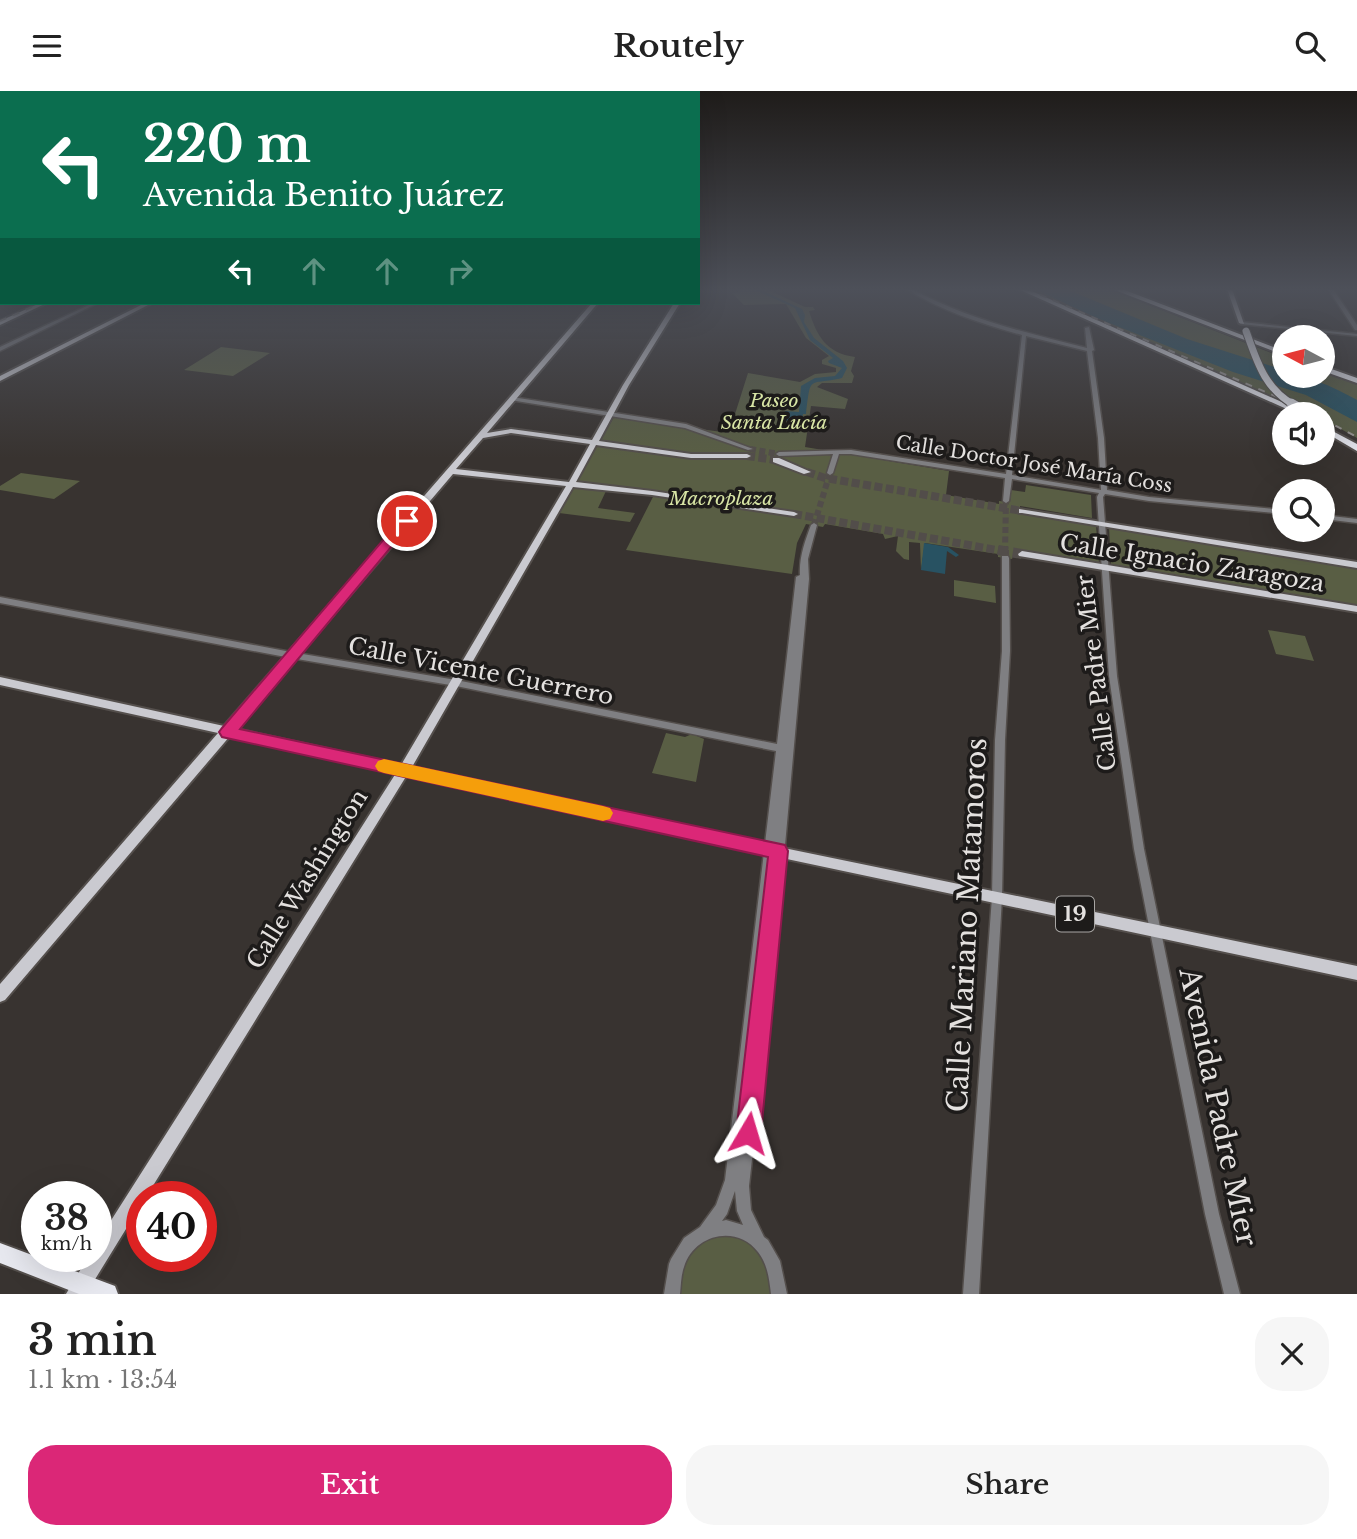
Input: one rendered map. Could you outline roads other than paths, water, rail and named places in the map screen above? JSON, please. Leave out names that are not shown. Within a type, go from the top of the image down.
[{"type":"highway","points":[[1131,345],[1275,402]]},
{"type":"highway","points":[[1148,345],[1277,402]]},
{"type":"highway","points":[[1251,345],[1267,386],[1286,402]]},
{"type":"highway","points":[[1335,371],[1357,379]]},
{"type":"highway","points":[[1335,430],[1357,440]]},
{"type":"highway","points":[[1335,432],[1357,448]]},
{"type":"highway","points":[[0,1253],[78,1289],[107,1294]]},
{"type":"main road","points":[[0,377],[61,345]]},
{"type":"main road","points":[[0,377],[64,345]]},
{"type":"main road","points":[[0,995],[559,345]]},
{"type":"main road","name":"Calle Washington","points":[[78,1289],[404,770],[652,345]]},
{"type":"main road","points":[[487,428],[691,456],[749,453]]},
{"type":"main road","points":[[479,437],[511,431]]},
{"type":"main road","points":[[778,457],[807,473]]},
{"type":"main road","points":[[450,471],[572,484],[794,514]]},
{"type":"main road","points":[[1023,511],[1357,565]]},
{"type":"main road","name":"Calle Ignacio Zaragoza","points":[[1022,554],[1357,609]]},
{"type":"main road","name":"19","points":[[0,681],[774,850],[1357,973]]},
{"type":"street","points":[[1006,501],[1023,345]]},
{"type":"street","points":[[1073,345],[1091,347]]},
{"type":"street","name":"Calle Padre Mier","points":[[1091,347],[1101,437],[1103,492],[1100,497],[1104,568],[1116,701],[1153,930]]},
{"type":"street","points":[[512,399],[699,429],[749,453]]},
{"type":"street","points":[[504,408],[535,403]]},
{"type":"street","points":[[830,473],[837,453]]},
{"type":"street","name":"Calle Doctor José María Coss","points":[[778,457],[837,453],[1157,501],[1272,511]]},
{"type":"street","points":[[1335,518],[1357,521]]},
{"type":"street","points":[[779,1294],[771,1260],[757,1239],[744,1211],[742,1186],[784,749],[805,579],[803,575],[806,550],[814,525]]},
{"type":"street","name":"Calle Mariano Matamoros","points":[[971,1294],[997,897],[1000,740],[1006,650],[1005,558]]},
{"type":"street","name":"Calle Vicente Guerrero","points":[[0,600],[456,683],[784,749]]},
{"type":"street","points":[[672,1294],[678,1260],[686,1247],[706,1229],[722,1209],[732,1180],[774,850]]},
{"type":"street","name":"Avenida Padre Mier","points":[[1153,930],[1212,1214],[1232,1294]]},
{"type":"street","points":[[706,1229],[732,1226],[757,1239]]},
{"type":"water","points":[[817,345],[823,345],[843,361],[847,368],[842,378],[813,384],[802,420],[783,421],[785,411],[799,412],[801,386],[815,378],[835,376],[842,368],[829,363],[833,358]]},
{"type":"water","points":[[1165,345],[1206,345],[1272,366],[1272,384]]},
{"type":"water","points":[[1287,389],[1335,389],[1357,400],[1357,422],[1335,410],[1335,402],[1319,402]]},
{"type":"water","points":[[924,543],[948,547],[959,555],[956,557],[947,551],[945,574],[921,570]]},
{"type":"tunnel","points":[[750,449],[779,454]]},
{"type":"tunnel","points":[[747,456],[776,460]]},
{"type":"tunnel","points":[[807,472],[825,478],[1022,511]]},
{"type":"tunnel","points":[[814,525],[830,473]]},
{"type":"tunnel","points":[[1005,552],[1006,501]]},
{"type":"tunnel","points":[[794,514],[1008,552]]},
{"type":"tunnel","points":[[998,550],[1022,554]]},
{"type":"tunnel","points":[[1005,552],[1005,558]]},
{"type":"railway","points":[[1157,345],[1289,402]]},
{"type":"railway","points":[[1335,425],[1357,437]]},
{"type":"park label","name":"Paseo Santa Lucía","points":[[774,411]]},
{"type":"park label","name":"Macroplaza","points":[[721,498]]}]
